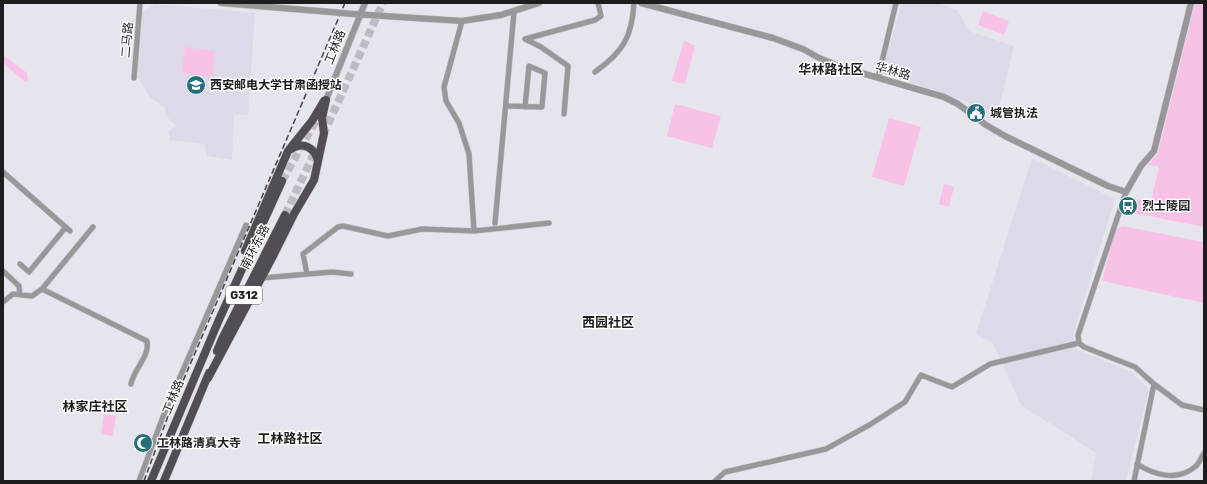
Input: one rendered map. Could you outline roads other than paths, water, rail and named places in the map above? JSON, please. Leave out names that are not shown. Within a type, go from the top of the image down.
[{"type":"highway","points":[[218,322],[224,300],[288,152],[312,121],[323,101],[326,100]]},
{"type":"highway","points":[[208,378],[262,278],[294,214],[314,180],[324,133],[322,118],[326,100]]},
{"type":"highway","points":[[288,152],[298,146],[309,147],[317,155],[318,165]]},
{"type":"highway","name":"南环东路","points":[[218,322],[282,181]]},
{"type":"highway","name":"南环东路","points":[[208,378],[222,339],[285,215]]},
{"type":"highway","name":"工林路","points":[[151,481],[218,322]]},
{"type":"highway","name":"工林路","points":[[164,481],[208,378]]},
{"type":"street","name":"二马路","points":[[134,78],[140,3]]},
{"type":"street","points":[[221,3],[462,21],[485,19],[514,12],[539,3]]},
{"type":"street","name":"工林路","points":[[326,100],[365,3]]},
{"type":"street","points":[[564,114],[568,66],[545,50],[525,39],[595,20],[601,16],[598,3]]},
{"type":"street","points":[[595,72],[606,64],[626,43],[633,22],[634,3]]},
{"type":"street","name":"华林路","points":[[640,3],[773,38],[803,49],[827,62],[952,100],[991,129],[1108,186],[1126,192]]},
{"type":"street","points":[[878,78],[896,3]]},
{"type":"street","points":[[1079,344],[1078,335],[1126,192],[1141,166],[1154,151],[1191,3]]},
{"type":"street","points":[[495,223],[507,106],[514,12]]},
{"type":"street","points":[[462,21],[444,87],[446,101],[459,123],[469,154],[474,231]]},
{"type":"street","points":[[507,106],[525,107],[542,107],[546,73],[529,66],[525,107]]},
{"type":"street","points":[[3,172],[70,231]]},
{"type":"street","points":[[307,274],[303,254],[338,228],[343,226],[388,236],[422,229],[474,231],[548,223]]},
{"type":"street","points":[[139,481],[164,414],[246,225]]},
{"type":"street","points":[[20,264],[29,272],[66,227]]},
{"type":"street","points":[[3,302],[14,294],[32,296],[42,289],[92,227]]},
{"type":"street","points":[[236,248],[244,252]]},
{"type":"street","points":[[3,271],[19,286],[20,295]]},
{"type":"street","points":[[262,278],[307,274],[351,274]]},
{"type":"street","points":[[42,289],[147,341],[146,354],[133,376],[132,384]]},
{"type":"street","points":[[715,481],[725,472],[826,449],[871,424],[905,402],[921,375],[952,387],[990,364],[1079,344],[1136,367],[1154,384],[1182,405],[1204,410]]},
{"type":"street","points":[[1134,481],[1154,384]]},
{"type":"street","points":[[1137,464],[1149,472],[1167,476],[1181,474],[1196,466],[1204,453]]},
{"type":"tunnel","points":[[323,135],[383,3]]},
{"type":"tunnel","points":[[282,181],[319,115]]},
{"type":"tunnel","points":[[285,215],[317,147]]},
{"type":"railway","points":[[144,481],[168,416],[345,3]]},
{"type":"place","name":"西安邮电大学甘肃函授站","points":[[196,85]]},
{"type":"place","name":"城管执法","points":[[976,113]]},
{"type":"place","name":"烈士陵园","points":[[1128,206]]},
{"type":"place","name":"工林路清真大寺","points":[[143,443]]},
{"type":"district","name":"华林路社区","points":[[831,69]]},
{"type":"district","name":"西园社区","points":[[608,322]]},
{"type":"district","name":"林家庄社区","points":[[95,406]]},
{"type":"district","name":"工林路社区","points":[[290,438]]}]
